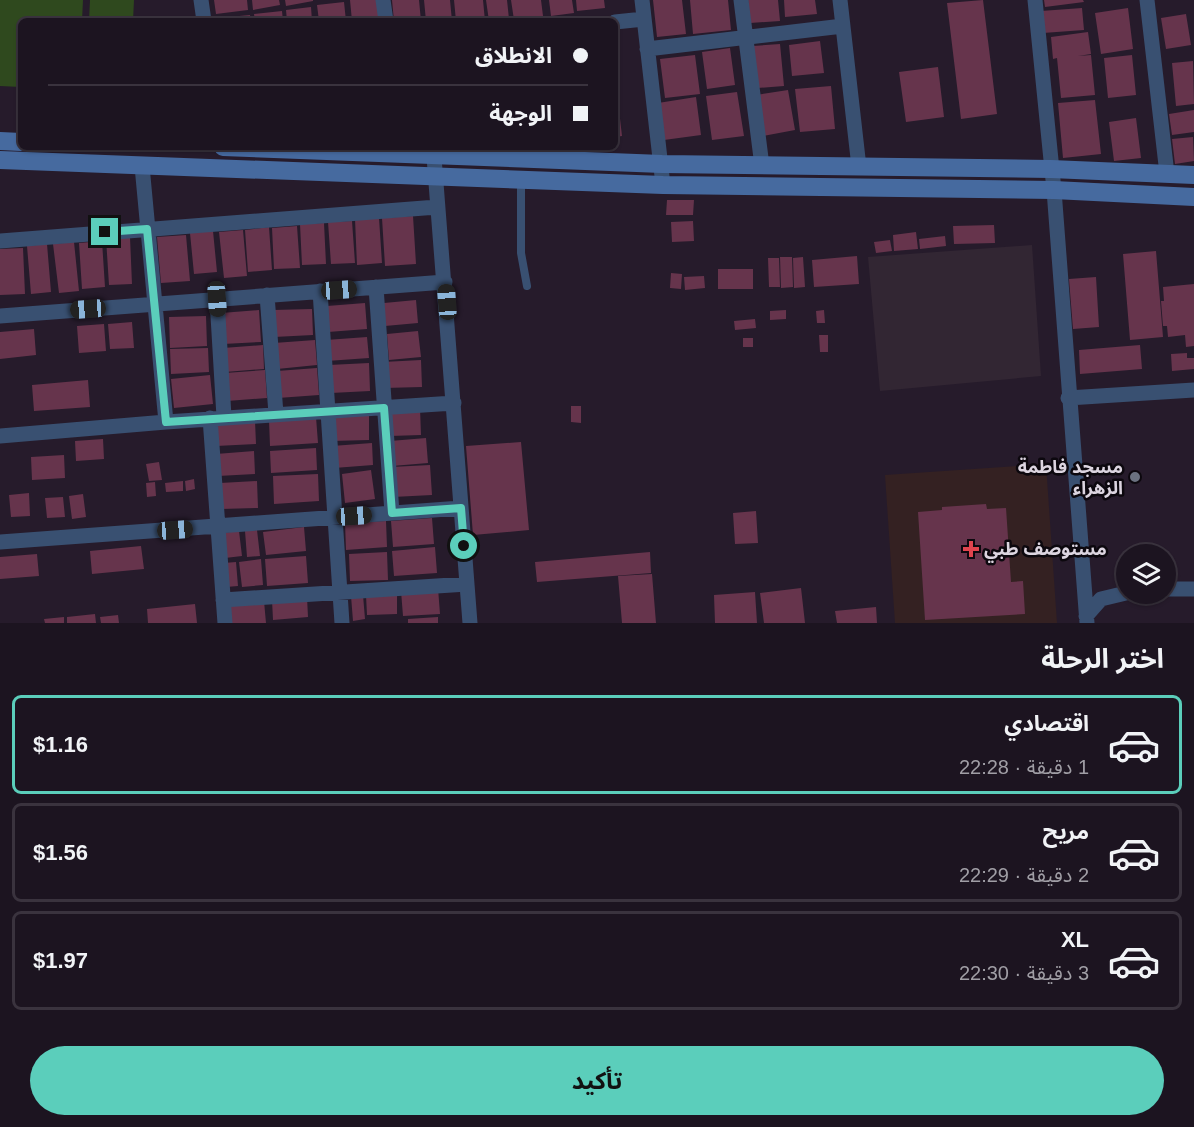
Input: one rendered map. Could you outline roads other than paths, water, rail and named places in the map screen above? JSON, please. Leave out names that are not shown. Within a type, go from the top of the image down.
[{"type":"main road","points":[[0,141],[18,142]]},
{"type":"main road","points":[[285,150],[434,157],[512,153],[662,164],[1051,169],[1194,175]]},
{"type":"main road","points":[[0,160],[663,185],[1054,190],[1194,197]]},
{"type":"street","points":[[201,0],[204,18]]},
{"type":"street","points":[[383,0],[386,18]]},
{"type":"street","points":[[642,0],[663,185]]},
{"type":"street","points":[[741,0],[762,166]]},
{"type":"street","points":[[840,0],[859,167]]},
{"type":"street","points":[[1035,0],[1054,190],[1086,620]]},
{"type":"street","points":[[1147,0],[1167,174]]},
{"type":"street","points":[[618,22],[644,19]]},
{"type":"street","points":[[647,49],[843,26]]},
{"type":"street","points":[[221,150],[224,169]]},
{"type":"street","points":[[434,157],[470,623]]},
{"type":"street","points":[[142,166],[166,422]]},
{"type":"street","points":[[0,241],[437,207]]},
{"type":"street","points":[[0,316],[445,282]]},
{"type":"street","points":[[376,287],[392,513]]},
{"type":"street","points":[[320,291],[342,623]]},
{"type":"street","points":[[267,295],[276,414]]},
{"type":"street","points":[[217,299],[219,527],[225,623]]},
{"type":"street","points":[[1068,398],[1194,390]]},
{"type":"street","points":[[0,436],[217,417],[454,403]]},
{"type":"street","points":[[0,542],[461,508]]},
{"type":"street","points":[[223,600],[467,584]]},
{"type":"street","points":[[1176,589],[1194,589]]},
{"type":"street","points":[[1086,620],[1101,599],[1116,595]]},
{"type":"lane","points":[[521,180],[521,253],[527,286]]},
{"type":"place","name":"مسجد فاطمة الزهراء","points":[[1135,477]]},
{"type":"place","name":"مستوصف طبي","points":[[971,549]]}]
